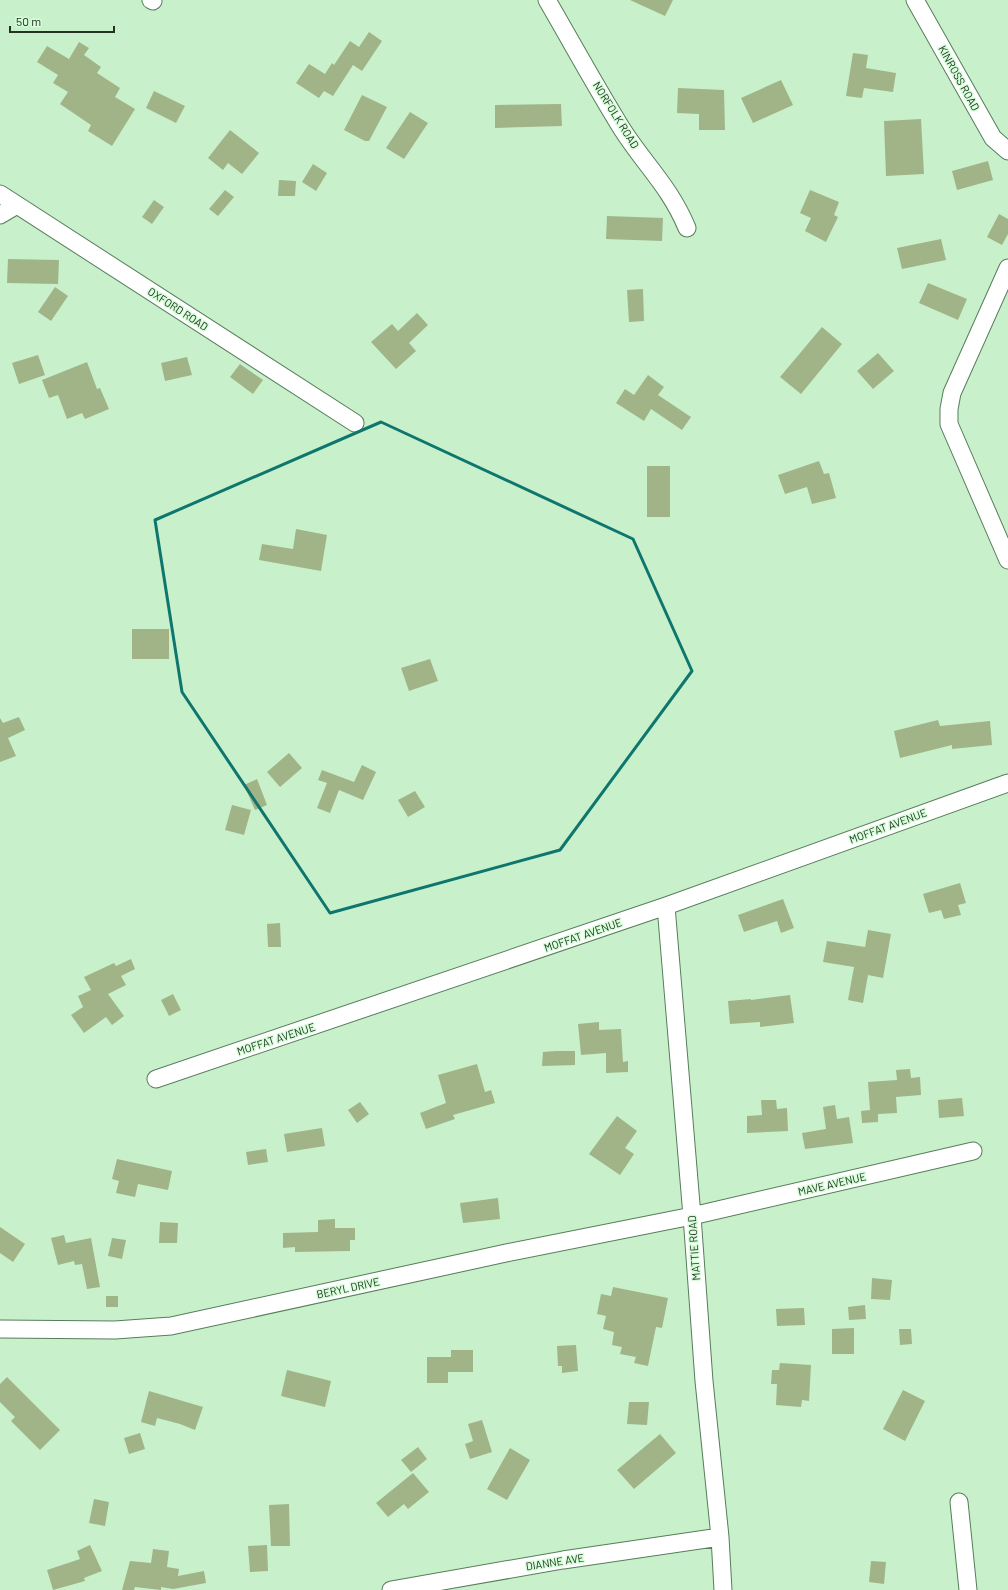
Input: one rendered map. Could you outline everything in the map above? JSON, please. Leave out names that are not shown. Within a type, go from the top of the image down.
[{"type":"street","name":"NORFOLK ROAD","points":[[547,0],[623,130],[668,190],[678,207],[686,228]]},
{"type":"street","name":"KINROSS ROAD","points":[[915,0],[992,138],[1008,151]]},
{"type":"street","name":"OXFORD ROAD","points":[[0,194],[355,423]]},
{"type":"street","points":[[0,215],[17,205]]},
{"type":"street","points":[[1008,268],[952,393],[949,408],[949,424],[1008,560]]},
{"type":"street","name":"MOFFAT AVENUE","points":[[156,1079],[666,906],[1008,783]]},
{"type":"street","name":"MATTIE ROAD","points":[[666,906],[704,1381],[720,1537],[723,1590]]},
{"type":"street","name":"MAVE AVENUE","points":[[692,1216],[973,1151]]},
{"type":"street","name":"BERYL DRIVE","points":[[0,1329],[115,1330],[171,1326],[506,1253],[692,1216]]},
{"type":"street","points":[[959,1502],[968,1590]]},
{"type":"street","name":"DIANNE AVE","points":[[391,1590],[563,1560],[720,1537]]},
{"type":"highlighted area","points":[[381,422],[633,539],[692,671],[560,850],[330,913],[182,692],[155,520]]},
{"type":"building","points":[[630,0],[673,0],[665,16]]},
{"type":"building","points":[[369,32],[382,41],[362,71],[353,65],[333,96],[324,91],[319,98],[296,83],[309,64],[325,74],[332,63],[334,65],[350,41],[359,47]]},
{"type":"building","points":[[79,42],[89,48],[84,55],[101,67],[97,73],[120,88],[115,97],[135,109],[112,146],[88,131],[91,125],[60,104],[68,92],[53,83],[58,75],[37,62],[47,46],[69,59]]},
{"type":"building","points":[[853,53],[868,55],[866,68],[896,73],[893,92],[864,88],[862,98],[846,96]]},
{"type":"building","points":[[781,80],[793,105],[753,123],[741,98]]},
{"type":"building","points":[[678,88],[724,90],[725,130],[699,130],[699,114],[677,113]]},
{"type":"building","points":[[154,91],[185,106],[176,123],[146,108]]},
{"type":"building","points":[[362,95],[387,107],[369,141],[365,141],[344,130]]},
{"type":"building","points":[[561,104],[562,126],[495,128],[495,105]]},
{"type":"building","points":[[410,112],[428,123],[404,159],[386,148]]},
{"type":"building","points":[[921,119],[924,174],[886,176],[884,121]]},
{"type":"building","points":[[230,130],[259,153],[242,174],[228,163],[223,170],[208,158]]},
{"type":"building","points":[[988,161],[993,180],[957,190],[952,171]]},
{"type":"building","points":[[313,164],[327,173],[316,191],[302,182]]},
{"type":"building","points":[[279,180],[296,181],[295,196],[278,196]]},
{"type":"building","points":[[225,190],[234,197],[218,216],[209,209]]},
{"type":"building","points":[[810,190],[839,202],[834,215],[838,217],[826,242],[805,231],[811,218],[800,213]]},
{"type":"building","points":[[154,200],[164,207],[152,224],[142,217]]},
{"type":"building","points":[[999,214],[1008,219],[1008,234],[1002,245],[987,237]]},
{"type":"building","points":[[607,216],[663,218],[662,241],[606,239]]},
{"type":"building","points":[[941,239],[946,260],[902,269],[897,248]]},
{"type":"building","points":[[8,259],[59,260],[58,284],[7,283]]},
{"type":"building","points":[[928,283],[967,299],[958,320],[919,303]]},
{"type":"building","points":[[55,287],[68,296],[51,321],[38,312]]},
{"type":"building","points":[[643,289],[644,321],[629,322],[627,290]]},
{"type":"building","points":[[417,313],[428,325],[409,343],[416,351],[396,369],[371,342],[392,324],[398,331]]},
{"type":"building","points":[[822,327],[842,344],[801,394],[780,377]]},
{"type":"building","points":[[878,353],[894,371],[873,389],[857,371]]},
{"type":"building","points":[[38,355],[45,375],[19,384],[12,363]]},
{"type":"building","points":[[187,357],[192,375],[165,381],[161,363]]},
{"type":"building","points":[[87,362],[97,389],[100,388],[109,409],[85,419],[82,413],[67,419],[58,395],[49,398],[42,380]]},
{"type":"building","points":[[240,364],[263,380],[253,394],[230,377]]},
{"type":"building","points":[[648,375],[664,387],[658,395],[691,417],[682,430],[651,409],[644,421],[616,403],[625,389],[634,395]]},
{"type":"building","points":[[819,461],[824,474],[829,473],[836,498],[812,504],[807,487],[785,494],[778,475]]},
{"type":"building","points":[[647,466],[670,466],[670,517],[647,517]]},
{"type":"building","points":[[296,529],[327,535],[321,571],[259,560],[262,544],[293,549]]},
{"type":"building","points":[[132,629],[169,629],[169,659],[132,659]]},
{"type":"building","points":[[430,659],[438,681],[409,691],[401,668]]},
{"type":"building","points":[[19,717],[25,730],[8,738],[16,756],[0,762],[0,718],[3,723]]},
{"type":"building","points":[[938,720],[940,726],[990,721],[992,745],[952,749],[952,745],[900,758],[894,731]]},
{"type":"building","points":[[289,753],[302,768],[280,787],[267,772]]},
{"type":"building","points":[[362,765],[376,772],[363,800],[339,790],[330,813],[317,808],[327,783],[318,780],[322,770],[354,782]]},
{"type":"building","points":[[257,779],[267,805],[255,810],[244,785]]},
{"type":"building","points":[[415,791],[425,807],[408,817],[398,800]]},
{"type":"building","points":[[232,805],[251,810],[244,835],[225,830]]},
{"type":"building","points":[[960,883],[966,903],[958,905],[961,915],[944,919],[941,910],[929,913],[923,894]]},
{"type":"building","points":[[783,899],[794,928],[781,933],[777,921],[744,932],[738,915]]},
{"type":"building","points":[[280,923],[281,947],[268,947],[267,924]]},
{"type":"building","points":[[868,930],[891,934],[883,978],[868,975],[863,1003],[848,1000],[854,967],[823,962],[827,941],[865,947]]},
{"type":"building","points":[[131,959],[135,969],[121,976],[126,985],[108,994],[124,1016],[112,1025],[106,1017],[84,1033],[71,1015],[83,1007],[78,996],[91,990],[84,977],[114,963],[116,966]]},
{"type":"building","points":[[173,994],[181,1010],[169,1016],[161,1000]]},
{"type":"building","points":[[790,995],[794,1023],[760,1027],[760,1022],[730,1024],[728,1001],[751,1000]]},
{"type":"building","points":[[599,1022],[599,1030],[621,1029],[623,1062],[628,1061],[628,1072],[606,1073],[606,1053],[581,1055],[578,1024]]},
{"type":"building","points":[[575,1051],[575,1065],[542,1066],[543,1052]]},
{"type":"building","points":[[477,1064],[485,1092],[491,1090],[495,1103],[453,1115],[455,1119],[426,1129],[420,1113],[446,1103],[438,1075]]},
{"type":"building","points":[[910,1069],[911,1078],[920,1077],[921,1095],[896,1097],[897,1113],[878,1114],[878,1122],[862,1123],[861,1111],[870,1110],[868,1082],[897,1080],[896,1070]]},
{"type":"building","points":[[962,1098],[964,1116],[939,1118],[938,1100]]},
{"type":"building","points":[[761,1100],[776,1100],[777,1109],[787,1108],[788,1131],[747,1133],[747,1116],[762,1115]]},
{"type":"building","points":[[360,1102],[369,1114],[357,1123],[348,1110]]},
{"type":"building","points":[[835,1105],[837,1119],[849,1117],[853,1143],[805,1149],[802,1133],[826,1129],[823,1107]]},
{"type":"building","points":[[617,1116],[637,1131],[625,1148],[634,1154],[620,1175],[589,1154]]},
{"type":"building","points":[[322,1128],[325,1146],[287,1152],[284,1134]]},
{"type":"building","points":[[266,1149],[268,1162],[248,1165],[246,1152]]},
{"type":"building","points":[[117,1159],[172,1171],[168,1190],[138,1184],[135,1197],[116,1193],[119,1181],[112,1179]]},
{"type":"building","points":[[498,1198],[500,1219],[463,1223],[460,1203]]},
{"type":"building","points":[[335,1219],[335,1228],[355,1228],[355,1240],[350,1240],[350,1251],[295,1252],[295,1247],[283,1248],[283,1233],[318,1232],[318,1220]]},
{"type":"building","points":[[160,1222],[178,1223],[177,1243],[159,1243]]},
{"type":"building","points":[[0,1227],[25,1244],[13,1262],[0,1253]]},
{"type":"building","points":[[64,1235],[66,1243],[91,1238],[100,1287],[87,1289],[82,1264],[75,1265],[74,1261],[58,1265],[51,1238]]},
{"type":"building","points":[[112,1238],[126,1240],[122,1259],[108,1256]]},
{"type":"building","points":[[872,1278],[892,1280],[890,1300],[871,1299]]},
{"type":"building","points":[[613,1287],[668,1298],[662,1328],[656,1327],[648,1366],[634,1363],[636,1357],[620,1354],[622,1347],[612,1345],[614,1332],[603,1329],[606,1316],[597,1314],[601,1294],[611,1296]]},
{"type":"building","points":[[106,1296],[118,1296],[118,1307],[106,1307]]},
{"type":"building","points":[[865,1305],[866,1319],[849,1320],[848,1307]]},
{"type":"building","points":[[804,1308],[805,1325],[777,1326],[776,1309]]},
{"type":"building","points":[[854,1328],[854,1354],[832,1354],[832,1329]]},
{"type":"building","points":[[899,1329],[911,1329],[912,1344],[900,1345]]},
{"type":"building","points":[[576,1345],[578,1371],[562,1373],[562,1366],[558,1366],[557,1346]]},
{"type":"building","points":[[451,1350],[473,1350],[473,1372],[448,1372],[448,1383],[427,1383],[427,1357],[451,1357]]},
{"type":"building","points":[[780,1363],[811,1365],[809,1401],[802,1400],[801,1407],[776,1405],[777,1384],[771,1384],[772,1370],[779,1370]]},
{"type":"building","points":[[287,1370],[331,1381],[325,1407],[281,1396]]},
{"type":"building","points":[[7,1377],[60,1430],[40,1450],[11,1421],[15,1417],[0,1402],[0,1384]]},
{"type":"building","points":[[903,1390],[925,1401],[905,1441],[883,1429]]},
{"type":"building","points":[[149,1391],[203,1407],[195,1430],[180,1424],[157,1418],[155,1426],[141,1422]]},
{"type":"building","points":[[629,1402],[649,1402],[647,1425],[627,1424]]},
{"type":"building","points":[[482,1420],[492,1452],[470,1459],[465,1444],[473,1441],[468,1424]]},
{"type":"building","points":[[140,1433],[145,1449],[129,1454],[124,1438]]},
{"type":"building","points":[[660,1434],[676,1453],[634,1489],[617,1470]]},
{"type":"building","points":[[418,1447],[427,1459],[411,1472],[401,1460]]},
{"type":"building","points":[[510,1448],[530,1460],[507,1500],[487,1489]]},
{"type":"building","points":[[413,1473],[429,1492],[408,1509],[404,1504],[388,1517],[376,1503]]},
{"type":"building","points":[[94,1499],[109,1502],[105,1526],[89,1523]]},
{"type":"building","points":[[289,1504],[290,1546],[271,1546],[269,1505]]},
{"type":"building","points":[[90,1545],[102,1571],[84,1578],[85,1581],[53,1590],[47,1570],[80,1559],[77,1551]]},
{"type":"building","points":[[267,1545],[268,1571],[250,1572],[248,1546]]},
{"type":"building","points":[[153,1549],[169,1551],[167,1567],[179,1569],[178,1576],[204,1571],[206,1583],[173,1589],[161,1587],[161,1590],[135,1587],[134,1590],[122,1590],[130,1561],[151,1563]]},
{"type":"building","points":[[871,1561],[886,1562],[884,1584],[869,1582]]}]
